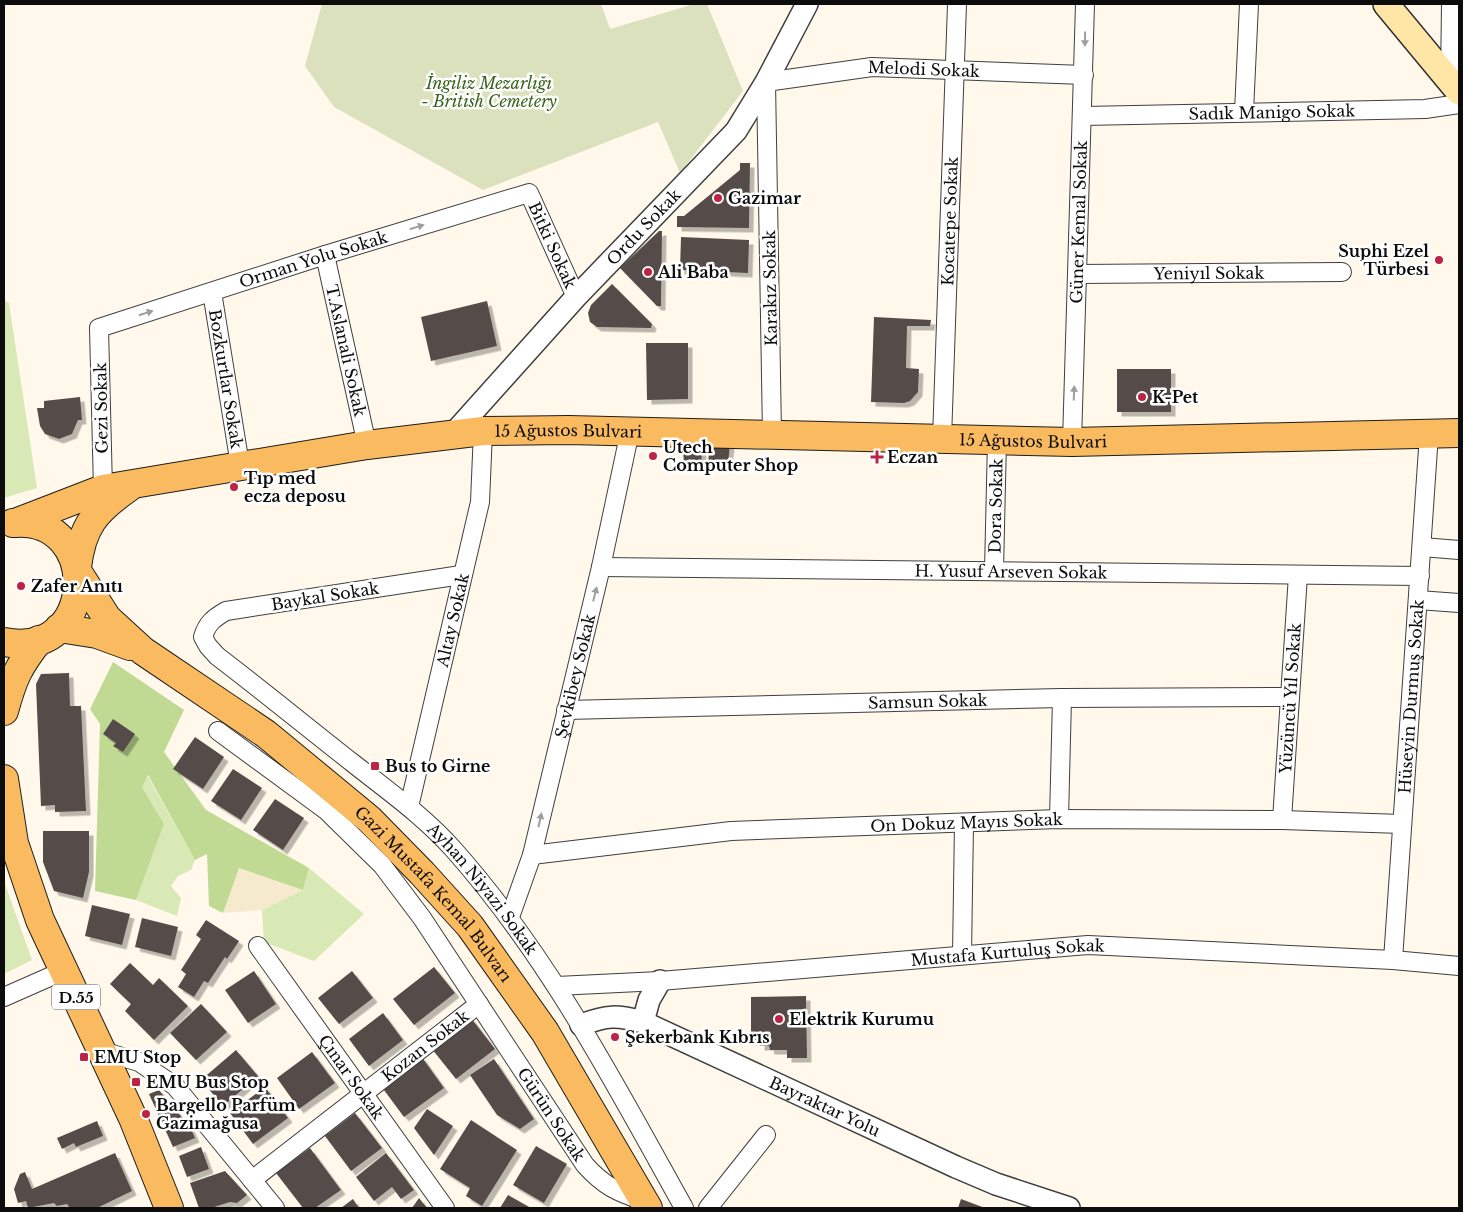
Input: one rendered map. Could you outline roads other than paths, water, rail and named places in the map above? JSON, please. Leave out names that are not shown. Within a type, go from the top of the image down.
[{"type":"main road","points":[[1386,4],[1456,93]]},
{"type":"main road","name":"15 Ağustos Bulvari","points":[[10,524],[103,488],[132,485],[367,445],[483,431],[630,431],[1072,442],[1459,433]]},
{"type":"main road","name":"15 Ağustos Bulvari","points":[[4,711],[11,682],[49,634],[69,617],[76,604],[79,589],[80,545],[90,521],[113,498],[132,485]]},
{"type":"main road","name":"Gazi Mustafa Kemal Bulvarı","points":[[10,524],[35,526],[54,534],[64,543],[78,571],[107,618],[143,651],[266,734],[369,819],[422,873],[470,926],[545,1032],[646,1205]]},
{"type":"main road","name":"Gazi Mustafa Kemal Bulvarı","points":[[4,642],[26,643],[49,634],[97,634],[143,651]]},
{"type":"main road","name":"D.55","points":[[4,780],[14,843],[40,920],[133,1118],[170,1208]]},
{"type":"street","name":"Ordu Sokak","points":[[454,433],[576,297],[718,152],[736,131],[766,82],[807,4]]},
{"type":"street","name":"Kocatepe Sokak","points":[[942,439],[957,4]]},
{"type":"street","name":"Güner Kemal Sokak","points":[[1072,442],[1086,4]]},
{"type":"street","points":[[1244,112],[1249,4]]},
{"type":"street","points":[[1451,4],[1456,93]]},
{"type":"street","name":"Melodi Sokak","points":[[766,82],[872,67],[955,68],[1084,75]]},
{"type":"street","name":"Karakız Sokak","points":[[766,82],[772,434]]},
{"type":"street","name":"Sadık Manigo Sokak","points":[[1083,116],[1425,109],[1456,93]]},
{"type":"street","name":"Bitki Sokak","points":[[529,193],[576,297]]},
{"type":"street","name":"Orman Yolu Sokak","points":[[99,328],[326,255],[529,193]]},
{"type":"street","name":"T.Aslanali Sokak","points":[[326,255],[367,445]]},
{"type":"street","name":"Yeniyıl Sokak","points":[[1078,274],[1342,272]]},
{"type":"street","name":"Bozkurtlar Sokak","points":[[212,292],[240,466]]},
{"type":"street","name":"Gezi Sokak","points":[[99,328],[103,488]]},
{"type":"street","name":"Altay Sokak","points":[[408,807],[461,575],[480,502],[483,431]]},
{"type":"street","name":"Şevkibey Sokak","points":[[510,917],[532,855],[601,567],[630,431]]},
{"type":"street","name":"Hüseyin Durmuş Sokak","points":[[1393,960],[1429,434]]},
{"type":"street","name":"Dora Sokak","points":[[994,572],[997,440]]},
{"type":"street","points":[[1422,547],[1459,550]]},
{"type":"street","name":"H. Yusuf Arseven Sokak","points":[[601,567],[1420,576]]},
{"type":"street","name":"Baykal Sokak","points":[[203,637],[212,618],[226,611],[461,575]]},
{"type":"street","name":"Yüzüncü Yıl Sokak","points":[[1282,820],[1298,575]]},
{"type":"street","points":[[1418,600],[1459,603]]},
{"type":"street","name":"Ayhan Niyazi Sokak","points":[[203,637],[217,656],[408,807],[453,849],[510,917],[556,986],[581,1025],[684,1208]]},
{"type":"street","name":"Samsun Sokak","points":[[566,710],[1062,698],[1290,697]]},
{"type":"street","points":[[1060,819],[1062,698]]},
{"type":"street","name":"Gürün Sokak","points":[[218,731],[326,812],[382,865],[422,918],[585,1165],[600,1181],[617,1192],[646,1205]]},
{"type":"street","name":"On Dokuz Mayıs Sokak","points":[[532,855],[731,830],[964,824],[1060,819],[1282,820],[1402,824]]},
{"type":"street","points":[[962,955],[964,824]]},
{"type":"street","name":"Çınar Sokak","points":[[258,946],[445,1208]]},
{"type":"street","name":"Mustafa Kurtuluş Sokak","points":[[556,986],[660,980],[1088,946],[1393,960],[1459,966]]},
{"type":"street","points":[[4,997],[63,971]]},
{"type":"street","points":[[643,1022],[649,1000],[660,980]]},
{"type":"street","name":"Kozan Sokak","points":[[252,1180],[479,1004]]},
{"type":"street","name":"Bayraktar Yolu","points":[[581,1025],[600,1017],[618,1016],[643,1022],[956,1167],[996,1184],[1069,1208]]},
{"type":"street","points":[[102,1051],[139,1062],[175,1086],[275,1208]]},
{"type":"street","points":[[708,1208],[766,1135]]},
{"type":"place","name":"Gazimar","points":[[718,198]]},
{"type":"place","name":"Suphi Ezel Türbesi","points":[[1439,260]]},
{"type":"place","name":"Ali Baba","points":[[648,272]]},
{"type":"place","name":"K-Pet","points":[[1142,397]]},
{"type":"place","name":"Utech Computer Shop","points":[[653,456]]},
{"type":"place","name":"Eczan","points":[[877,457]]},
{"type":"place","name":"Tıp med ecza deposu","points":[[234,487]]},
{"type":"place","name":"Zafer Anıtı","points":[[21,586]]},
{"type":"place","name":"Bus to Girne","points":[[375,766]]},
{"type":"place","name":"Elektrik Kurumu","points":[[779,1019]]},
{"type":"place","name":"Şekerbank Kıbrıs","points":[[615,1037]]},
{"type":"place","name":"EMU Stop","points":[[84,1057]]},
{"type":"place","name":"EMU Bus Stop","points":[[136,1082]]},
{"type":"place","name":"Bargello Parfüm Gazimağusa","points":[[146,1114]]},
{"type":"park label","name":"İngiliz Mezarlığı - British Cemetery","points":[[489,92]]}]
